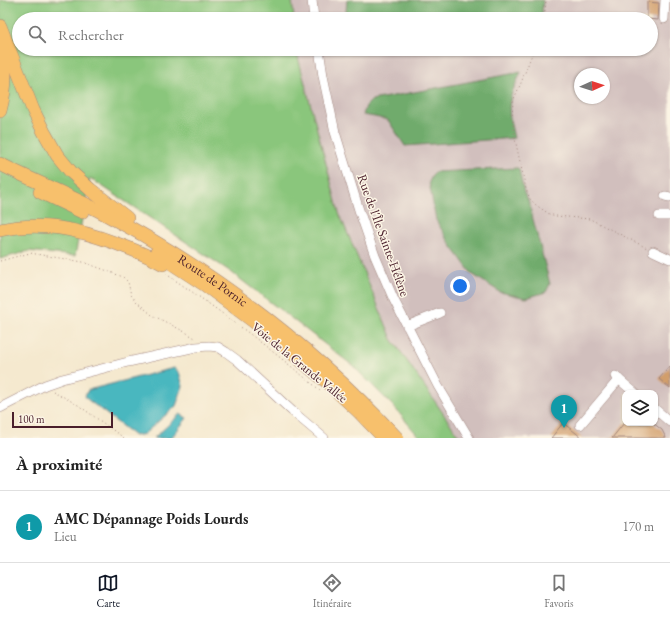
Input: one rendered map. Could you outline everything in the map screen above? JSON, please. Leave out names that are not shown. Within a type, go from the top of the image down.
[{"type":"highway","points":[[0,26],[33,110],[57,155],[71,172],[91,190],[122,215],[150,233],[154,242]]},
{"type":"highway","points":[[0,40],[5,61],[6,80],[0,111]]},
{"type":"highway","points":[[0,159],[62,192]]},
{"type":"highway","name":"Route de Pornic","points":[[0,164],[62,192],[107,215],[154,242],[242,300],[320,363],[365,404],[397,438]]},
{"type":"highway","name":"Route de Pornic","points":[[0,173],[97,219],[136,240],[205,285],[261,327],[326,381],[384,438]]},
{"type":"highway","points":[[0,230],[37,226],[64,228],[83,232],[101,237],[136,251],[164,265],[192,283],[205,285]]},
{"type":"street","points":[[312,0],[313,12]]},
{"type":"street","points":[[664,19],[665,0]]},
{"type":"street","name":"Rue de l'Île Sainte-Hélène","points":[[320,56],[335,132],[359,210],[376,256],[391,294],[407,326],[438,386],[469,438]]},
{"type":"street","points":[[659,216],[670,216]]},
{"type":"street","points":[[653,251],[670,259]]},
{"type":"street","points":[[407,326],[440,313]]},
{"type":"street","points":[[0,408],[45,385],[62,379],[196,347],[210,346],[226,352],[237,360],[292,411],[324,438]]},
{"type":"street","points":[[580,425],[616,377],[631,390]]},
{"type":"street","points":[[658,412],[670,422]]},
{"type":"path","points":[[545,12],[546,0]]},
{"type":"path","points":[[531,56],[514,101],[512,117],[515,139],[526,189],[530,199],[549,214],[590,219],[653,251]]},
{"type":"path","points":[[0,261],[30,253],[83,262],[123,277],[128,282],[131,295],[137,302],[152,315],[187,332],[195,338],[196,347]]},
{"type":"path","name":"Voie de la Grande Vallée","points":[[161,271],[244,329],[322,392]]},
{"type":"path","points":[[45,385],[78,405],[124,438]]},
{"type":"shaded area","points":[[292,0],[670,0],[670,438],[460,438],[392,339],[339,213],[298,56],[658,56],[658,12],[293,12]]},
{"type":"green space","points":[[0,0],[292,0],[293,12],[12,12],[12,56],[298,56],[339,213],[392,339],[460,438],[420,438],[394,407],[352,365],[231,272],[90,178],[75,256],[29,251],[0,259]]},
{"type":"green space","points":[[347,0],[543,0],[542,12],[346,11]]},
{"type":"green space","points":[[521,72],[513,90],[509,107],[514,138],[405,146],[388,120],[363,115],[366,106],[372,100]]},
{"type":"green space","points":[[518,168],[550,284],[546,292],[526,298],[500,292],[472,274],[452,247],[436,220],[429,182],[434,172]]},
{"type":"water","points":[[174,368],[179,372],[183,386],[176,406],[144,434],[135,436],[85,396],[88,390]]},
{"type":"water","points":[[180,414],[187,418],[171,438],[154,438]]},
{"type":"building","points":[[647,2],[659,3],[658,20],[658,12],[647,12]]},
{"type":"building","points":[[670,366],[670,388],[659,379]]},
{"type":"building","points":[[563,423],[576,433],[582,438],[551,438]]},
{"type":"building","points":[[622,426],[657,426],[662,430],[666,438],[612,438]]},
{"type":"place","name":"AMC Dépannage Poids Lourds","points":[[564,428]]}]
